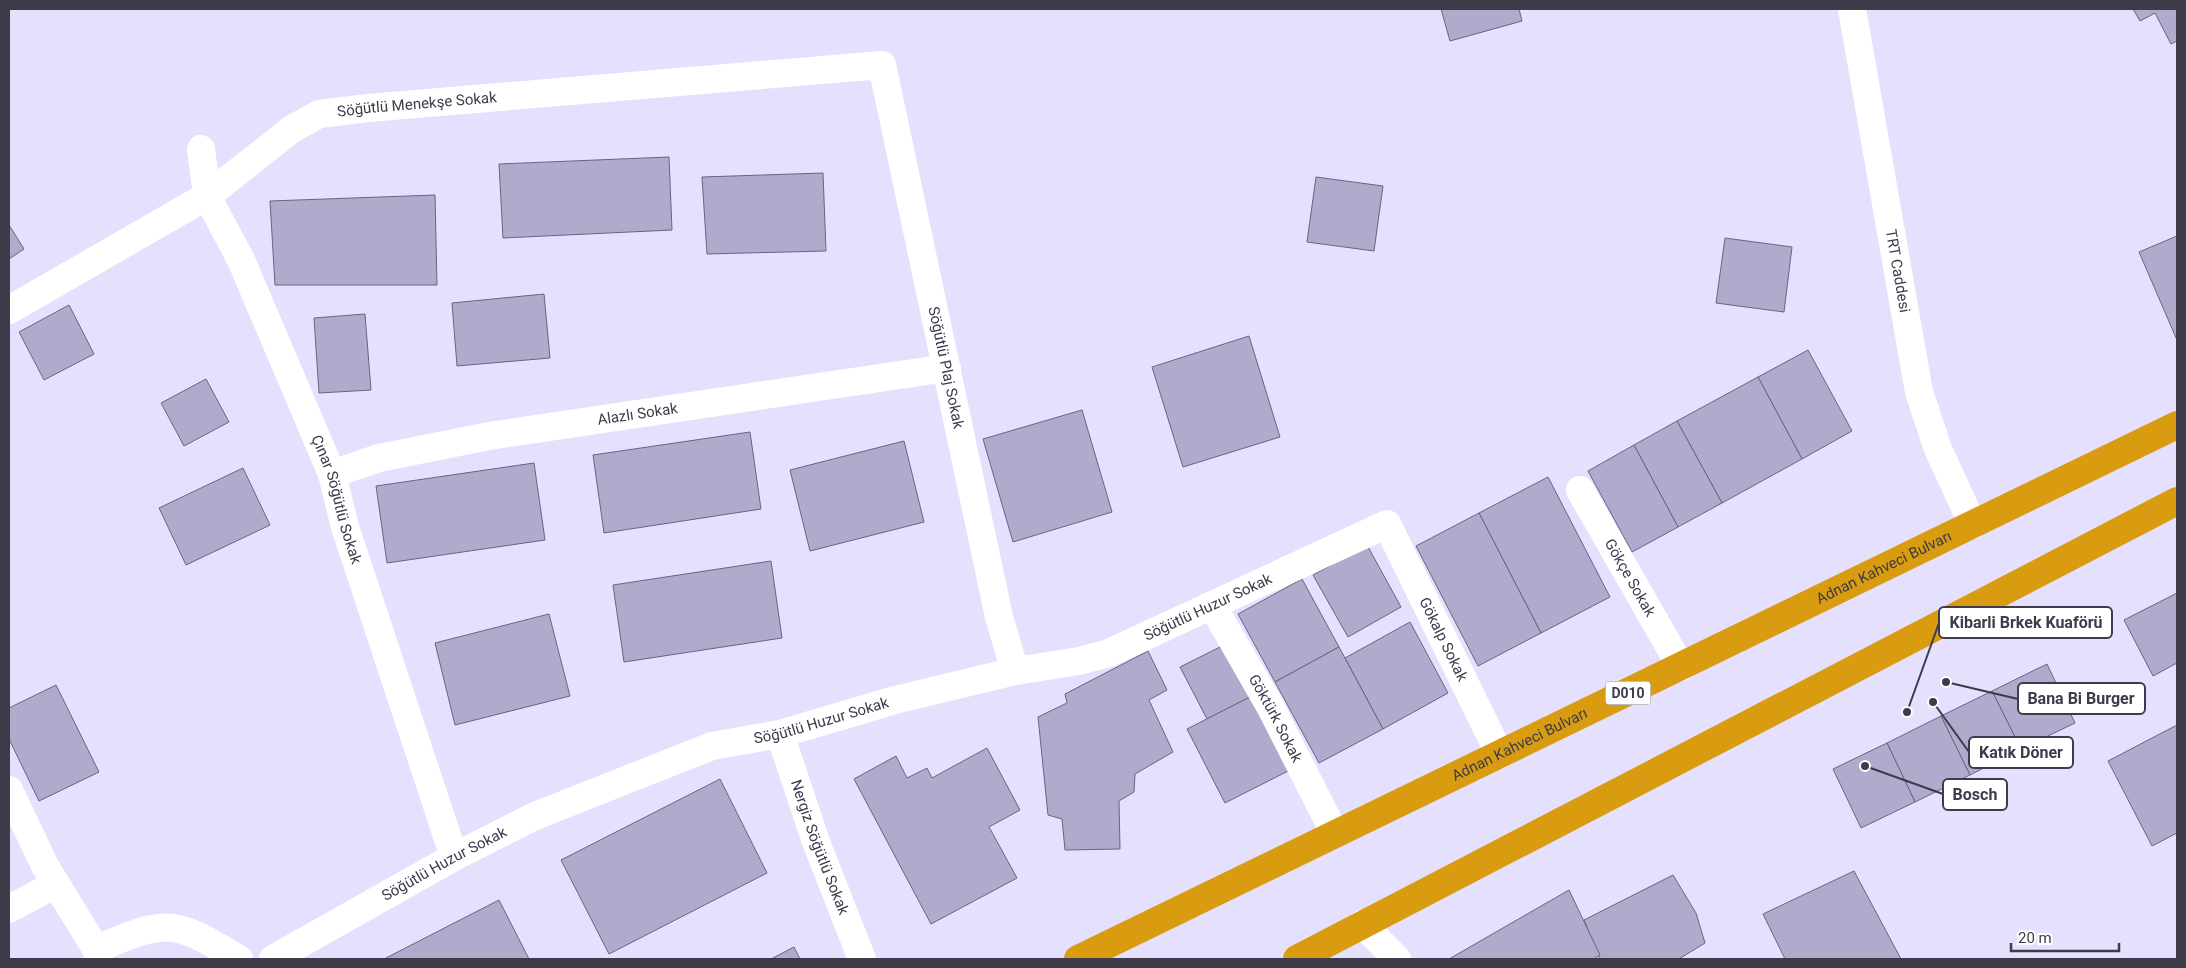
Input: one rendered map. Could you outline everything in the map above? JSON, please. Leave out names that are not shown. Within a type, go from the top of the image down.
[{"type":"highway","name":"Adnan Kahveci Bulvarı","points":[[1078,959],[2177,425]]},
{"type":"highway","points":[[1297,959],[2177,500]]},
{"type":"street","name":"TRT Caddesi","points":[[1852,9],[1919,392],[1938,449],[1972,526]]},
{"type":"street","name":"Söğütlü Menekşe Sokak","points":[[9,310],[207,196],[292,129],[319,114],[378,107],[882,65]]},
{"type":"street","name":"Söğütlü Plaj Sokak","points":[[882,65],[999,617],[1015,671]]},
{"type":"street","name":"Çınar Söğütlü Sokak","points":[[201,149],[207,196],[241,260],[332,474],[345,527],[454,857]]},
{"type":"street","name":"Alazlı Sokak","points":[[332,474],[379,458],[489,436],[947,368]]},
{"type":"street","name":"Gökçe Sokak","points":[[1580,490],[1681,667]]},
{"type":"street","name":"Söğütlü Huzur Sokak","points":[[272,959],[454,857],[535,816],[712,746],[780,734],[895,700],[1015,671],[1079,661],[1109,653],[1387,524]]},
{"type":"street","name":"Gökalp Sokak","points":[[1387,524],[1500,755]]},
{"type":"street","name":"Göktürk Sokak","points":[[1212,605],[1271,708],[1335,834]]},
{"type":"street","name":"Nergiz Söğütlü Sokak","points":[[780,734],[816,842],[862,959]]},
{"type":"street","points":[[9,790],[56,884],[98,954],[123,938],[158,928],[178,928],[210,942],[239,959]]},
{"type":"street","points":[[9,909],[56,884]]},
{"type":"street","points":[[1362,924],[1397,959]]},
{"type":"building","points":[[1441,9],[1519,9],[1522,21],[1450,41]]},
{"type":"building","points":[[2133,9],[2177,9],[2177,41],[2171,44],[2155,13],[2140,21]]},
{"type":"building","points":[[669,157],[672,230],[503,238],[499,164]]},
{"type":"building","points":[[823,173],[826,251],[707,254],[702,177]]},
{"type":"building","points":[[1316,177],[1383,186],[1374,251],[1307,242]]},
{"type":"building","points":[[435,195],[437,285],[275,285],[270,201]]},
{"type":"building","points":[[9,225],[24,249],[9,259]]},
{"type":"building","points":[[2177,236],[2177,340],[2139,252]]},
{"type":"building","points":[[1725,238],[1792,247],[1784,312],[1716,303]]},
{"type":"building","points":[[544,294],[550,358],[457,366],[452,303]]},
{"type":"building","points":[[69,305],[94,354],[44,380],[19,332]]},
{"type":"building","points":[[365,314],[371,390],[319,393],[314,318]]},
{"type":"building","points":[[1249,336],[1280,437],[1183,467],[1152,367]]},
{"type":"building","points":[[1808,350],[1852,431],[1802,459],[1758,377]]},
{"type":"building","points":[[1758,377],[1802,459],[1722,503],[1677,421]]},
{"type":"building","points":[[206,379],[229,422],[184,446],[161,403]]},
{"type":"building","points":[[1082,410],[1112,512],[1013,542],[983,439]]},
{"type":"building","points":[[1677,421],[1722,503],[1678,527],[1634,445]]},
{"type":"building","points":[[750,432],[761,509],[604,533],[593,455]]},
{"type":"building","points":[[904,441],[924,522],[810,551],[790,470]]},
{"type":"building","points":[[1634,445],[1678,527],[1632,552],[1588,471]]},
{"type":"building","points":[[534,463],[545,540],[387,563],[376,486]]},
{"type":"building","points":[[243,468],[270,525],[186,565],[159,508]]},
{"type":"building","points":[[1548,477],[1610,597],[1541,633],[1479,513]]},
{"type":"building","points":[[1479,513],[1541,633],[1478,666],[1416,546]]},
{"type":"building","points":[[1367,545],[1401,607],[1348,637],[1313,575]]},
{"type":"building","points":[[771,561],[782,638],[624,662],[613,585]]},
{"type":"building","points":[[1302,579],[1339,647],[1275,682],[1238,614]]},
{"type":"building","points":[[2177,593],[2177,663],[2153,676],[2124,620]]},
{"type":"building","points":[[549,614],[570,696],[455,725],[435,643]]},
{"type":"building","points":[[1410,622],[1448,693],[1383,729],[1345,658]]},
{"type":"building","points":[[1226,644],[1252,696],[1207,719],[1180,667]]},
{"type":"building","points":[[1339,647],[1383,729],[1319,763],[1275,682]]},
{"type":"building","points":[[1148,651],[1167,690],[1149,700],[1173,752],[1135,774],[1134,792],[1119,801],[1120,849],[1065,850],[1062,819],[1048,815],[1038,717],[1067,703],[1065,694]]},
{"type":"building","points":[[2047,664],[2075,723],[2021,749],[1992,691]]},
{"type":"building","points":[[56,685],[99,772],[39,801],[9,739],[9,708]]},
{"type":"building","points":[[1992,691],[2021,749],[1970,775],[1941,716]]},
{"type":"building","points":[[1252,696],[1290,770],[1225,803],[1187,729]]},
{"type":"building","points":[[1941,716],[1970,775],[1915,802],[1887,743]]},
{"type":"building","points":[[2177,725],[2177,833],[2152,846],[2108,761]]},
{"type":"building","points":[[1887,743],[1915,802],[1861,828],[1833,769]]},
{"type":"building","points":[[987,748],[1020,810],[989,827],[1017,878],[931,924],[854,779],[896,756],[907,778],[927,768],[932,778]]},
{"type":"building","points":[[720,779],[767,873],[609,954],[561,860]]},
{"type":"building","points":[[1854,871],[1901,959],[1785,959],[1763,914]]},
{"type":"building","points":[[1673,875],[1696,913],[1705,943],[1679,959],[1600,959],[1584,920]]},
{"type":"building","points":[[1569,890],[1600,955],[1594,959],[1449,959]]},
{"type":"building","points":[[499,900],[529,959],[384,959]]},
{"type":"building","points":[[794,947],[800,959],[771,959]]},
{"type":"place","name":"Bana Bi Burger","points":[[1946,682]]},
{"type":"place","name":"Katık Döner","points":[[1933,702]]},
{"type":"place","name":"Kibarli Brkek Kuaförü","points":[[1907,712]]},
{"type":"place","name":"Bosch","points":[[1865,766]]}]
